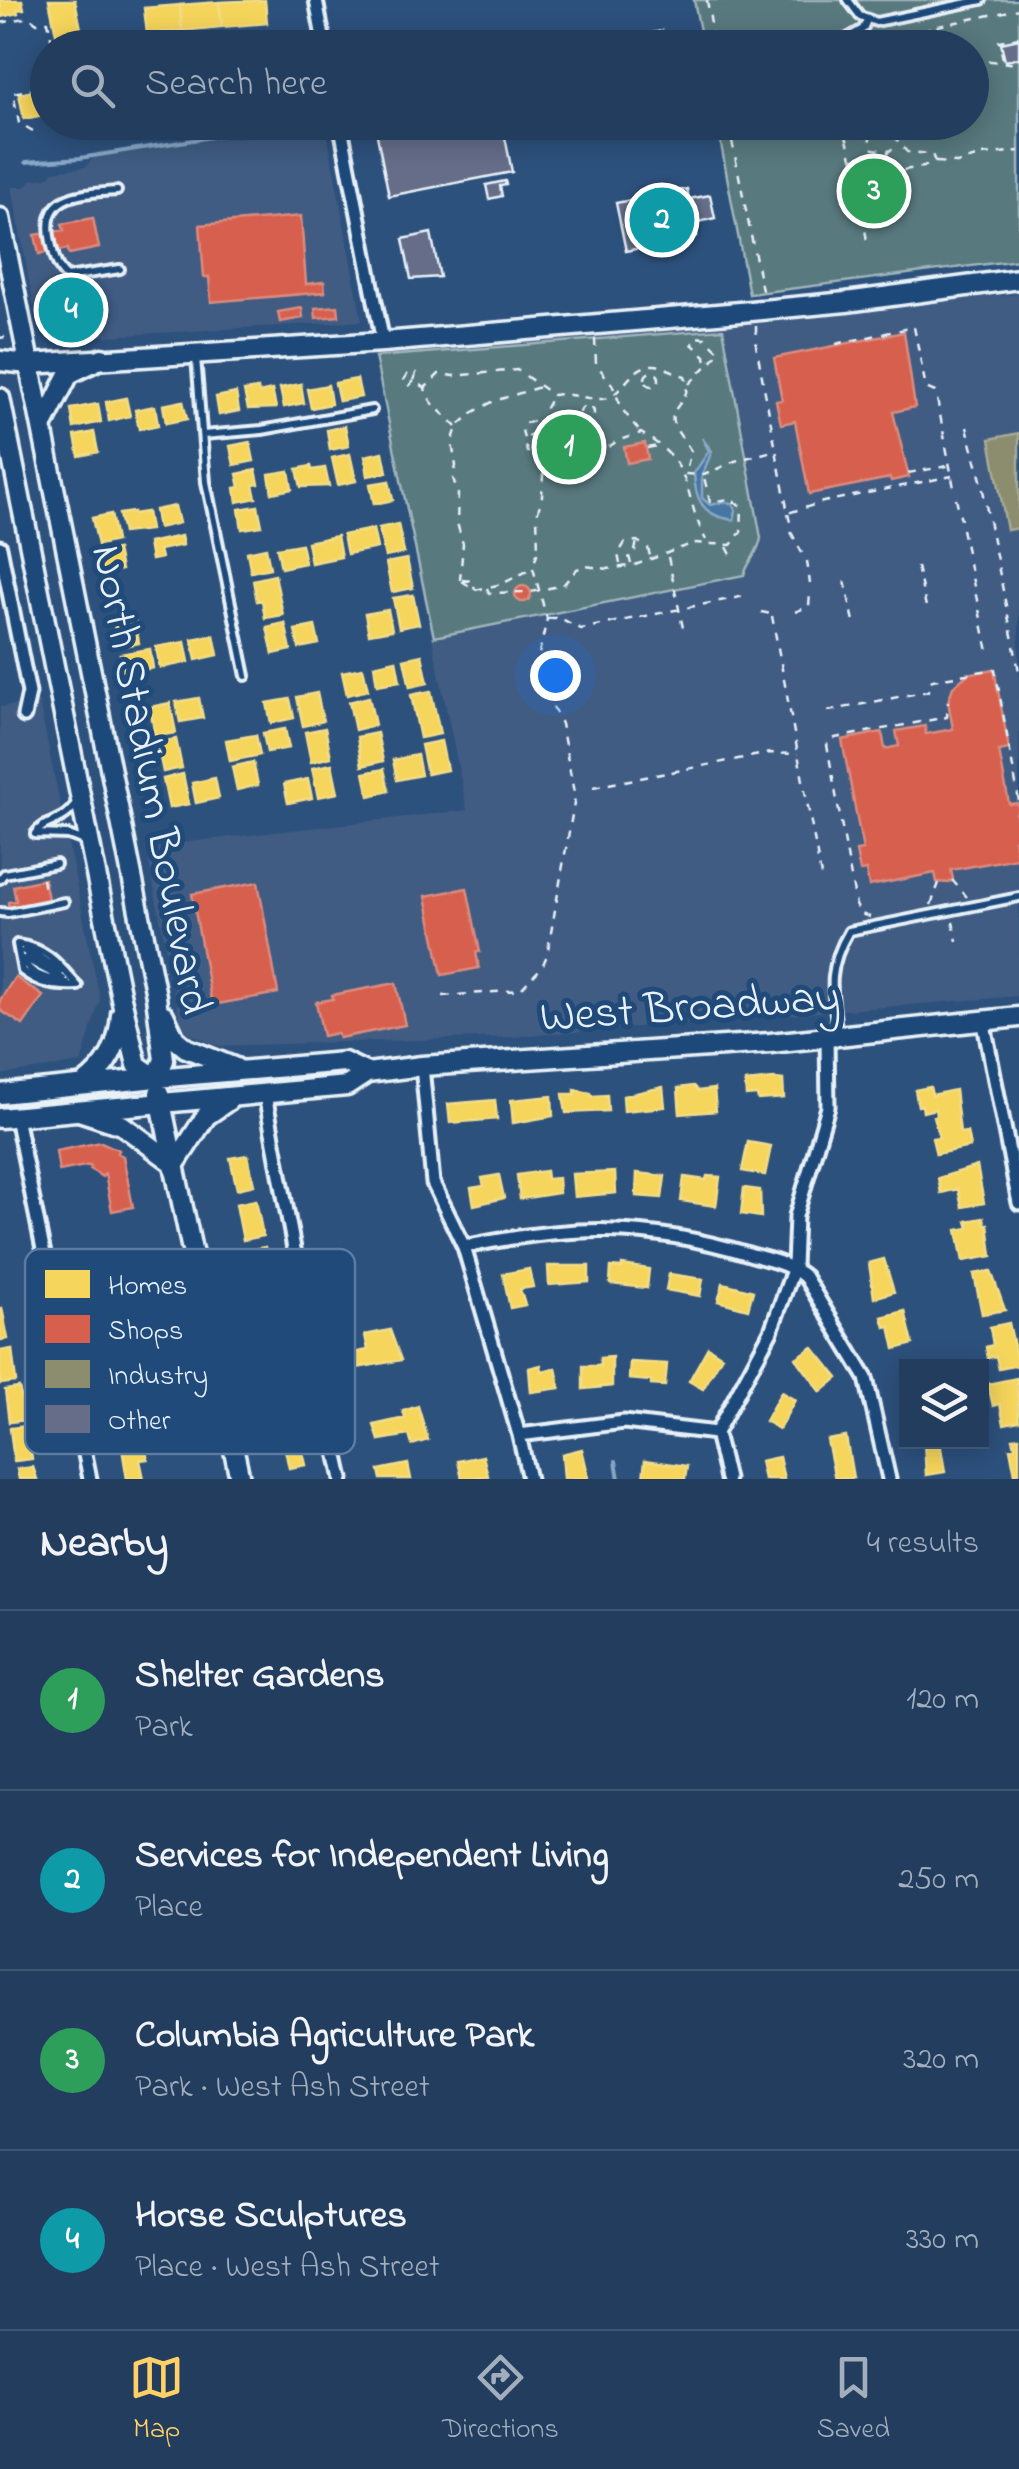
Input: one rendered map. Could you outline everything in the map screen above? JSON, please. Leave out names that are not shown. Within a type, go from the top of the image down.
[{"type":"main road","name":"North Stadium Boulevard","points":[[0,218],[156,996],[164,1060],[156,1078],[138,1065],[121,998],[6,460],[0,398]]},
{"type":"main road","points":[[0,361],[29,364],[384,342],[846,302],[1019,280]]},
{"type":"main road","points":[[42,428],[69,374],[102,358]]},
{"type":"main road","points":[[0,374],[29,364]]},
{"type":"main road","points":[[156,996],[175,1039],[193,1051],[246,1071]]},
{"type":"main road","points":[[84,1085],[101,1072],[110,1058],[120,1024],[121,998]]},
{"type":"main road","name":"West Broadway","points":[[8,1118],[347,1086],[367,1074],[422,1066],[833,1037],[1019,1017]]},
{"type":"main road","name":"West Broadway","points":[[0,1094],[344,1062],[367,1074]]},
{"type":"main road","points":[[156,1078],[193,1249]]},
{"type":"main road","points":[[175,1164],[206,1116],[232,1098]]},
{"type":"main road","points":[[79,1111],[122,1126],[175,1164]]},
{"type":"main road","points":[[235,1454],[240,1479]]},
{"type":"street","points":[[316,0],[322,30]]},
{"type":"street","points":[[344,140],[384,342]]},
{"type":"street","points":[[0,547],[28,693],[24,716]]},
{"type":"street","points":[[982,1020],[1019,1203]]},
{"type":"street","points":[[727,1479],[716,1432],[771,1331],[794,1267],[796,1216],[828,1106],[833,1037]]},
{"type":"street","points":[[422,1066],[433,1183],[464,1247],[519,1435],[528,1479]]},
{"type":"street","points":[[266,1094],[295,1249]]},
{"type":"street","points":[[8,1118],[38,1249]]},
{"type":"street","points":[[464,1247],[529,1233],[641,1231],[709,1242],[794,1267],[805,1277],[866,1378],[889,1479]]},
{"type":"street","points":[[519,1435],[624,1422],[716,1432]]},
{"type":"street","points":[[84,1454],[90,1479]]},
{"type":"street","points":[[336,1454],[342,1479]]},
{"type":"lane","points":[[848,0],[860,16],[876,22],[982,0]]},
{"type":"lane","points":[[860,30],[867,20]]},
{"type":"lane","points":[[117,191],[58,202],[50,210],[47,225],[54,257],[68,277],[120,269]]},
{"type":"lane","points":[[195,352],[206,482],[246,676]]},
{"type":"lane","points":[[203,434],[262,430],[372,410]]},
{"type":"lane","points":[[80,795],[64,818],[40,826],[35,834],[68,835],[90,843]]},
{"type":"lane","points":[[0,879],[4,874],[56,864]]},
{"type":"lane","points":[[833,1037],[832,964],[849,931],[1019,897]]},
{"type":"lane","points":[[0,912],[8,914],[64,902]]},
{"type":"lane","points":[[17,944],[34,952],[78,986],[52,987],[36,982],[22,971],[17,944]]},
{"type":"path","points":[[707,0],[712,30]]},
{"type":"path","points":[[918,30],[1019,9]]},
{"type":"path","points":[[19,10],[21,19]]},
{"type":"path","points":[[9,15],[11,21]]},
{"type":"path","points":[[2,23],[30,18],[37,23],[50,21],[52,30]]},
{"type":"path","points":[[937,30],[939,26]]},
{"type":"path","points":[[1003,59],[999,41],[1019,37]]},
{"type":"path","points":[[989,61],[1019,64]]},
{"type":"path","points":[[30,89],[13,92],[19,123],[30,129]]},
{"type":"path","points":[[732,140],[763,295]]},
{"type":"path","points":[[847,140],[868,247]]},
{"type":"path","points":[[870,140],[875,150],[886,153]]},
{"type":"path","points":[[896,140],[907,152],[929,152],[935,162]]},
{"type":"path","points":[[886,153],[898,144]]},
{"type":"path","points":[[853,159],[872,155],[875,150]]},
{"type":"path","points":[[856,177],[1019,151]]},
{"type":"path","points":[[886,153],[886,171]]},
{"type":"path","points":[[756,323],[756,346],[788,513],[823,502],[952,476]]},
{"type":"path","points":[[836,344],[914,326],[926,388],[935,392],[937,399],[954,488]]},
{"type":"path","points":[[595,336],[596,364],[622,409],[641,433],[685,474],[704,476],[727,464],[776,450]]},
{"type":"path","points":[[688,385],[718,356],[719,348],[696,337],[692,344],[702,353],[706,364]]},
{"type":"path","points":[[649,364],[651,372]]},
{"type":"path","points":[[553,470],[546,408],[554,395],[566,393],[601,399],[616,393],[632,374],[649,364],[685,376],[687,393],[672,416],[673,424],[692,456],[685,474],[707,542]]},
{"type":"path","points":[[425,388],[438,374],[518,370],[554,395]]},
{"type":"path","points":[[414,381],[425,388],[431,402],[457,427]]},
{"type":"path","points":[[533,568],[518,578],[487,588],[474,590],[460,580],[463,544],[457,522],[459,503],[453,478],[456,466],[452,443],[457,427],[472,413],[494,401],[544,386]]},
{"type":"path","points":[[588,406],[590,398]]},
{"type":"path","points":[[529,436],[532,420]]},
{"type":"path","points":[[532,420],[538,422],[541,452],[527,452],[523,439],[522,427],[532,420]]},
{"type":"path","points":[[967,428],[1019,671]]},
{"type":"path","points":[[553,470],[565,476],[575,474],[616,442],[641,433]]},
{"type":"path","points":[[529,436],[538,438]]},
{"type":"path","points":[[523,439],[548,436]]},
{"type":"path","points":[[531,452],[538,438]]},
{"type":"path","points":[[647,448],[658,446]]},
{"type":"path","points":[[727,464],[732,468]]},
{"type":"path","points":[[908,473],[950,466]]},
{"type":"path","points":[[443,996],[515,992],[546,961],[575,798],[561,724],[543,686],[539,654],[547,618],[533,568],[538,550],[542,479],[553,470]]},
{"type":"path","points":[[618,554],[668,556],[686,546],[707,542],[732,545],[740,532],[742,507],[730,499],[710,502],[704,476]]},
{"type":"path","points":[[956,498],[960,520]]},
{"type":"path","points":[[788,514],[790,522]]},
{"type":"path","points":[[962,530],[967,552]]},
{"type":"path","points":[[791,532],[802,553]]},
{"type":"path","points":[[634,556],[637,541]]},
{"type":"path","points":[[620,564],[618,554],[625,543],[637,541],[648,548],[650,557]]},
{"type":"path","points":[[625,543],[639,564],[650,557]]},
{"type":"path","points":[[726,546],[734,560]]},
{"type":"path","points":[[487,588],[489,594],[514,594],[560,586],[577,569],[608,569],[648,548]]},
{"type":"path","points":[[668,556],[683,628]]},
{"type":"path","points":[[807,561],[810,584]]},
{"type":"path","points":[[969,563],[989,656]]},
{"type":"path","points":[[917,567],[927,611]]},
{"type":"path","points":[[845,582],[855,626]]},
{"type":"path","points":[[795,612],[809,606],[810,593]]},
{"type":"path","points":[[547,618],[560,618],[581,629],[744,596]]},
{"type":"path","points":[[761,612],[774,616],[820,876]]},
{"type":"path","points":[[828,711],[928,692],[932,680],[995,669],[1019,801]]},
{"type":"path","points":[[870,917],[861,914],[856,905],[827,745],[835,738],[947,717],[948,700]]},
{"type":"path","points":[[593,787],[770,753],[798,754]]},
{"type":"path","points":[[42,878],[44,890]]},
{"type":"path","points":[[952,880],[968,898]]},
{"type":"path","points":[[931,905],[939,883]]},
{"type":"path","points":[[951,911],[957,941]]},
{"type":"shaded area","points":[[212,140],[328,140],[362,321],[57,339],[37,324],[12,187],[26,187],[31,180],[47,178],[54,171],[86,167],[97,152]]},
{"type":"shaded area","points":[[1019,294],[1019,996],[514,1037],[218,1046],[182,1030],[146,847],[467,810],[374,353]]},
{"type":"shaded area","points":[[702,438],[712,451],[702,475],[702,498],[710,505],[733,505],[734,520],[708,511],[699,500],[694,473],[709,451]]},
{"type":"shaded area","points":[[39,702],[100,999],[81,1063],[0,1075],[0,707]]},
{"type":"green space","points":[[694,0],[1019,0],[1019,260],[749,294],[720,140],[989,140],[989,30],[700,30]]},
{"type":"green space","points":[[723,329],[761,538],[744,575],[434,637],[375,357]]},
{"type":"building: Homes","points":[[0,0],[22,0],[24,9],[2,17]]},
{"type":"building: Homes","points":[[49,0],[75,0],[81,30],[55,30]]},
{"type":"building: Homes","points":[[265,0],[267,23],[222,27],[219,2]]},
{"type":"building: Homes","points":[[219,2],[222,27],[182,30],[180,5]]},
{"type":"building: Homes","points":[[180,5],[182,30],[147,30],[144,8]]},
{"type":"building: Homes","points":[[30,92],[30,118],[24,119],[19,94]]},
{"type":"building: Homes","points":[[357,379],[361,397],[339,401],[335,383]]},
{"type":"building: Homes","points":[[301,384],[304,403],[284,407],[280,388]]},
{"type":"building: Homes","points":[[328,385],[331,404],[311,408],[307,389]]},
{"type":"building: Homes","points":[[258,389],[259,393],[272,390],[276,408],[248,409],[244,391]]},
{"type":"building: Homes","points":[[236,393],[239,411],[219,415],[216,397]]},
{"type":"building: Homes","points":[[126,398],[130,416],[109,421],[106,402]]},
{"type":"building: Homes","points":[[183,401],[187,419],[166,423],[163,405]]},
{"type":"building: Homes","points":[[98,404],[101,422],[74,428],[71,409]]},
{"type":"building: Homes","points":[[155,406],[158,425],[139,429],[135,410]]},
{"type":"building: Homes","points":[[345,426],[349,446],[330,450],[327,430]]},
{"type":"building: Homes","points":[[94,432],[98,452],[79,456],[75,436]]},
{"type":"building: Homes","points":[[250,442],[254,461],[234,465],[230,446]]},
{"type":"building: Homes","points":[[383,452],[387,472],[368,476],[365,456]]},
{"type":"building: Homes","points":[[350,454],[356,481],[338,485],[332,458]]},
{"type":"building: Homes","points":[[311,466],[312,470],[325,468],[329,486],[301,487],[297,469]]},
{"type":"building: Homes","points":[[256,470],[256,498],[237,502],[237,474]]},
{"type":"building: Homes","points":[[289,471],[292,489],[272,493],[269,474]]},
{"type":"building: Homes","points":[[389,481],[393,500],[374,504],[370,484]]},
{"type":"building: Homes","points":[[175,506],[179,523],[158,528],[155,510]]},
{"type":"building: Homes","points":[[258,506],[262,526],[242,529],[239,509]]},
{"type":"building: Homes","points":[[147,512],[150,530],[123,533],[119,514]]},
{"type":"building: Homes","points":[[111,514],[116,541],[98,545],[92,518]]},
{"type":"building: Homes","points":[[398,524],[404,553],[385,557],[379,528]]},
{"type":"building: Homes","points":[[373,529],[377,548],[347,554],[343,535]]},
{"type":"building: Homes","points":[[181,536],[183,545],[159,550],[161,558],[151,560],[148,543]]},
{"type":"building: Homes","points":[[337,536],[341,557],[311,563],[307,542]]},
{"type":"building: Homes","points":[[301,544],[305,563],[281,568],[277,548]]},
{"type":"building: Homes","points":[[266,548],[270,568],[251,572],[247,552]]},
{"type":"building: Homes","points":[[117,550],[121,570],[103,573],[99,553]]},
{"type":"building: Homes","points":[[407,559],[413,588],[392,592],[386,563]]},
{"type":"building: Homes","points":[[275,575],[283,615],[265,618],[253,580]]},
{"type":"building: Homes","points":[[413,595],[419,624],[399,628],[393,598]]},
{"type":"building: Homes","points":[[388,610],[392,630],[369,634],[365,614]]},
{"type":"building: Homes","points":[[135,620],[139,643],[119,647],[114,624]]},
{"type":"building: Homes","points":[[285,623],[291,650],[273,654],[267,627]]},
{"type":"building: Homes","points":[[315,626],[319,644],[299,648],[295,630]]},
{"type":"building: Homes","points":[[214,635],[218,655],[196,660],[192,639]]},
{"type":"building: Homes","points":[[185,642],[189,662],[160,668],[156,647]]},
{"type":"building: Homes","points":[[150,649],[153,668],[124,674],[120,654]]},
{"type":"building: Homes","points":[[422,655],[428,683],[410,687],[404,659]]},
{"type":"building: Homes","points":[[396,660],[400,681],[377,685],[374,665]]},
{"type":"building: Homes","points":[[363,668],[368,690],[347,695],[342,672]]},
{"type":"building: Homes","points":[[431,691],[440,734],[420,738],[411,695]]},
{"type":"building: Homes","points":[[317,693],[323,721],[303,726],[297,697]]},
{"type":"building: Homes","points":[[369,697],[375,725],[355,730],[349,702]]},
{"type":"building: Homes","points":[[199,698],[203,718],[180,722],[176,702]]},
{"type":"building: Homes","points":[[290,699],[294,718],[271,723],[267,703]]},
{"type":"building: Homes","points":[[170,703],[176,733],[155,736],[150,707]]},
{"type":"building: Homes","points":[[325,728],[331,757],[311,762],[305,732]]},
{"type":"building: Homes","points":[[285,729],[289,748],[267,752],[263,733]]},
{"type":"building: Homes","points":[[377,733],[383,761],[362,766],[357,737]]},
{"type":"building: Homes","points":[[256,735],[260,755],[230,761],[226,740]]},
{"type":"building: Homes","points":[[176,739],[182,768],[163,772],[157,743]]},
{"type":"building: Homes","points":[[441,741],[447,770],[427,774],[421,745]]},
{"type":"building: Homes","points":[[417,755],[421,775],[397,780],[393,760]]},
{"type":"building: Homes","points":[[253,762],[258,785],[237,790],[232,767]]},
{"type":"building: Homes","points":[[332,764],[338,793],[318,797],[312,768]]},
{"type":"building: Homes","points":[[384,769],[389,791],[369,796],[364,773]]},
{"type":"building: Homes","points":[[183,774],[189,804],[169,808],[163,779]]},
{"type":"building: Homes","points":[[215,778],[219,798],[196,803],[192,783]]},
{"type":"building: Homes","points":[[308,779],[312,798],[288,803],[284,784]]},
{"type":"building: Homes","points":[[783,1080],[784,1098],[758,1100],[757,1095],[746,1096],[745,1082]]},
{"type":"building: Homes","points":[[693,1086],[698,1091],[714,1089],[716,1111],[680,1114],[678,1088]]},
{"type":"building: Homes","points":[[663,1087],[665,1107],[624,1111],[623,1096]]},
{"type":"building: Homes","points":[[930,1087],[932,1095],[955,1090],[960,1133],[967,1132],[970,1147],[936,1154],[932,1138],[939,1137],[935,1109],[923,1112],[915,1090]]},
{"type":"building: Homes","points":[[575,1090],[592,1096],[607,1095],[608,1111],[566,1113],[563,1094],[575,1094]]},
{"type":"building: Homes","points":[[552,1096],[553,1116],[513,1123],[511,1100]]},
{"type":"building: Homes","points":[[495,1100],[497,1119],[450,1123],[448,1104]]},
{"type":"building: Homes","points":[[748,1142],[771,1146],[765,1175],[742,1171]]},
{"type":"building: Homes","points":[[248,1155],[254,1185],[237,1189],[230,1158]]},
{"type":"building: Homes","points":[[977,1166],[984,1203],[962,1207],[958,1189],[941,1193],[938,1178]]},
{"type":"building: Homes","points":[[546,1171],[547,1179],[558,1178],[559,1193],[520,1199],[517,1175]]},
{"type":"building: Homes","points":[[615,1172],[616,1193],[574,1197],[572,1174]]},
{"type":"building: Homes","points":[[637,1173],[665,1176],[662,1198],[636,1196]]},
{"type":"building: Homes","points":[[499,1175],[504,1198],[474,1205],[471,1188],[484,1186],[482,1178]]},
{"type":"building: Homes","points":[[707,1176],[720,1177],[716,1206],[681,1201],[684,1177],[706,1180]]},
{"type":"building: Homes","points":[[744,1188],[760,1190],[761,1217],[741,1214]]},
{"type":"building: Homes","points":[[256,1200],[263,1236],[243,1240],[236,1204]]},
{"type":"building: Homes","points":[[984,1218],[992,1256],[963,1261],[957,1230],[969,1228],[967,1221]]},
{"type":"building: Homes","points":[[884,1259],[894,1292],[874,1298],[869,1263]]},
{"type":"building: Homes","points":[[548,1266],[589,1266],[589,1282],[549,1285]]},
{"type":"building: Homes","points":[[611,1267],[649,1269],[647,1288],[610,1284]]},
{"type":"building: Homes","points":[[529,1269],[533,1287],[520,1289],[525,1305],[510,1308],[503,1274]]},
{"type":"building: Homes","points":[[991,1271],[1005,1310],[982,1314],[974,1274]]},
{"type":"building: Homes","points":[[669,1274],[703,1279],[700,1296],[666,1290]]},
{"type":"building: Homes","points":[[723,1283],[753,1291],[748,1309],[718,1301]]},
{"type":"building: Homes","points":[[0,1309],[8,1339],[0,1340]]},
{"type":"building: Homes","points":[[905,1311],[913,1344],[895,1349],[890,1326],[885,1327],[882,1317]]},
{"type":"building: Homes","points":[[1009,1323],[1018,1365],[999,1369],[996,1356],[988,1358],[986,1347],[993,1345],[990,1327]]},
{"type":"building: Homes","points":[[390,1330],[401,1360],[356,1368],[355,1353],[368,1350],[365,1335]]},
{"type":"building: Homes","points":[[708,1347],[722,1356],[703,1389],[689,1381]]},
{"type":"building: Homes","points":[[813,1347],[838,1378],[821,1392],[796,1358]]},
{"type":"building: Homes","points":[[12,1349],[16,1382],[0,1384],[0,1351]]},
{"type":"building: Homes","points":[[612,1357],[612,1386],[583,1389],[583,1366],[600,1366],[600,1358]]},
{"type":"building: Homes","points":[[630,1362],[667,1364],[665,1386],[629,1379]]},
{"type":"building: Homes","points":[[541,1365],[542,1371],[556,1368],[560,1388],[531,1392],[529,1368]]},
{"type":"building: Homes","points":[[1017,1378],[1019,1421],[1004,1424],[1000,1404],[993,1406],[989,1384]]},
{"type":"building: Homes","points":[[19,1388],[25,1420],[9,1422],[5,1390]]},
{"type":"building: Homes","points":[[781,1392],[795,1400],[779,1429],[765,1421]]},
{"type":"building: Homes","points":[[418,1406],[428,1440],[412,1445],[409,1435],[379,1440],[374,1425],[405,1418],[403,1411]]},
{"type":"building: Homes","points":[[25,1426],[25,1454],[31,1454],[32,1459],[14,1461],[10,1428]]},
{"type":"building: Homes","points":[[846,1437],[853,1478],[835,1479],[827,1440]]},
{"type":"building: Homes","points":[[1019,1437],[1019,1473],[1015,1474],[1010,1448],[1015,1447],[1013,1438]]},
{"type":"building: Homes","points":[[582,1449],[589,1479],[564,1478],[562,1454]]},
{"type":"building: Homes","points":[[924,1449],[941,1449],[945,1472],[926,1475]]},
{"type":"building: Homes","points":[[123,1454],[147,1454],[148,1459],[140,1460],[144,1479],[127,1479]]},
{"type":"building: Homes","points":[[286,1454],[303,1454],[306,1465],[289,1468]]},
{"type":"building: Homes","points":[[483,1456],[488,1476],[462,1479],[458,1461]]},
{"type":"building: Homes","points":[[779,1457],[784,1479],[764,1479],[760,1461]]},
{"type":"building: Homes","points":[[645,1460],[687,1466],[685,1479],[643,1479]]},
{"type":"building: Homes","points":[[408,1464],[411,1479],[381,1479],[379,1470]]},
{"type":"building: Homes","points":[[33,1467],[37,1479],[19,1479],[17,1469]]},
{"type":"building: Shops","points":[[301,216],[306,284],[324,282],[325,292],[211,302],[209,277],[204,277],[200,225]]},
{"type":"building: Shops","points":[[93,218],[99,248],[39,254],[35,235],[64,230],[62,224]]},
{"type":"building: Shops","points":[[338,306],[339,316],[316,318],[315,308]]},
{"type":"building: Shops","points":[[302,308],[303,318],[280,322],[278,312]]},
{"type":"building: Shops","points":[[904,332],[915,407],[893,412],[909,477],[809,494],[795,421],[781,424],[776,401],[782,400],[774,358]]},
{"type":"building: Shops","points":[[645,443],[648,459],[627,463],[624,447]]},
{"type":"building: Shops","points":[[523,586],[531,594],[523,602],[515,594]]},
{"type":"building: Shops","points":[[994,669],[1009,749],[999,751],[1009,804],[1017,803],[1019,810],[1019,839],[1014,840],[1017,858],[951,870],[953,879],[949,883],[937,882],[935,873],[869,886],[866,870],[860,871],[856,851],[863,850],[842,740],[882,732],[885,749],[899,746],[896,731],[925,726],[926,734],[953,729],[948,701],[953,687],[968,674]]},
{"type":"building: Shops","points":[[44,879],[49,904],[9,910],[8,902],[16,901],[13,886]]},
{"type":"building: Shops","points":[[258,882],[278,993],[212,1005],[192,894]]},
{"type":"building: Shops","points":[[467,888],[480,952],[476,952],[479,968],[442,975],[426,896]]},
{"type":"building: Shops","points":[[15,977],[43,996],[23,1025],[0,1010],[0,1000]]},
{"type":"building: Shops","points":[[396,983],[405,1025],[339,1038],[337,1033],[323,1036],[316,1002],[333,999],[332,995]]},
{"type":"building: Shops","points":[[101,1142],[123,1156],[133,1207],[112,1211],[105,1174],[102,1177],[90,1165],[59,1171],[56,1151]]},
{"type":"building: Industry","points":[[1019,433],[1019,528],[1007,530],[990,439]]},
{"type":"building: Other","points":[[1019,39],[1019,58],[1005,61],[1001,43]]},
{"type":"building: Other","points":[[378,140],[506,140],[512,172],[389,196]]},
{"type":"building: Other","points":[[872,157],[875,170],[861,172],[859,159]]},
{"type":"building: Other","points":[[505,181],[506,185],[500,186],[502,196],[489,199],[486,185]]},
{"type":"building: Other","points":[[687,189],[689,199],[710,195],[715,218],[694,223],[697,236],[626,251],[616,203]]},
{"type":"building: Other","points":[[431,233],[440,277],[411,279],[403,239]]},
{"type":"waterway","points":[[26,162],[80,158],[194,140]]},
{"type":"waterway","points":[[616,1461],[619,1479]]},
{"type":"place","name":"Columbia Agriculture Park","points":[[874,191]]},
{"type":"place","name":"Services for Independent Living","points":[[662,220]]},
{"type":"place","name":"Horse Sculptures","points":[[71,310]]},
{"type":"place","name":"Shelter Gardens","points":[[569,447]]}]
